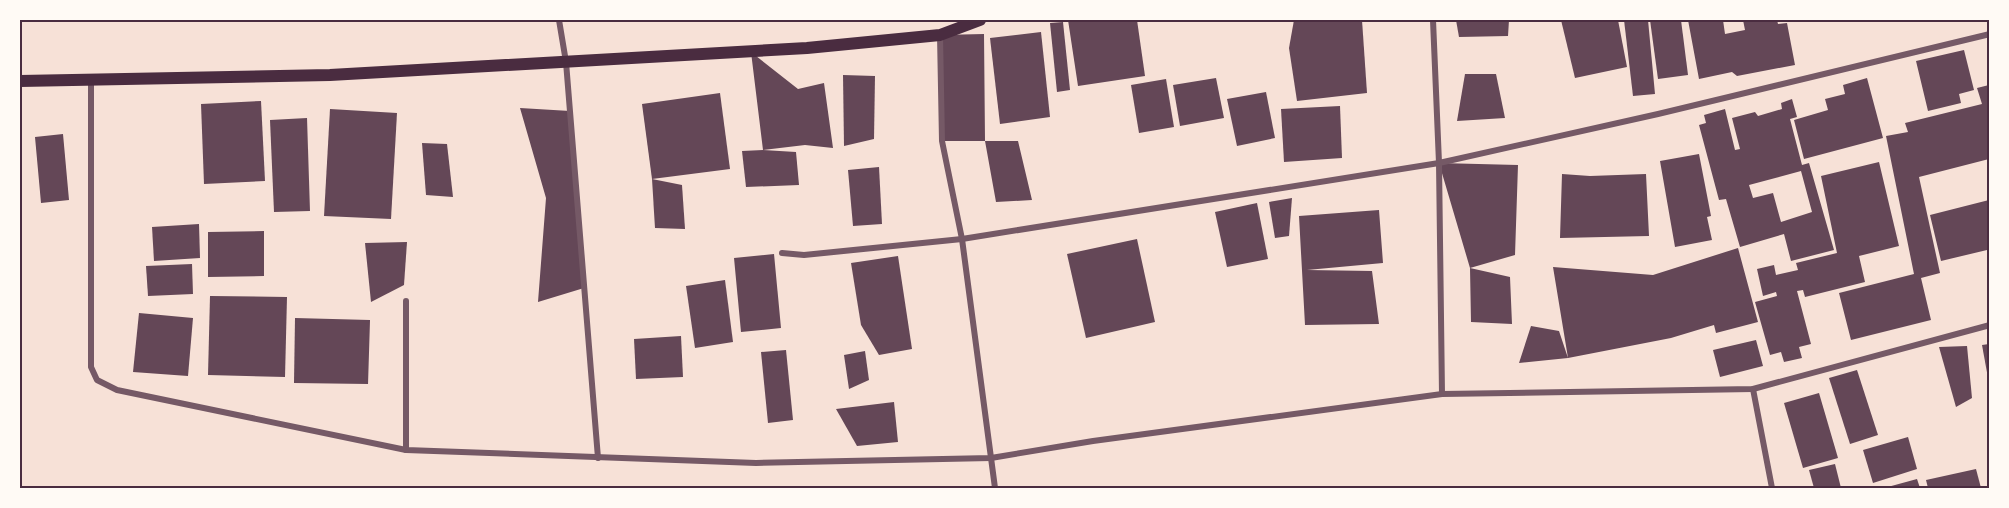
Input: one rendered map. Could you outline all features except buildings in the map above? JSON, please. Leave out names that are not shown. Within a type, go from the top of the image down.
[{"type":"main road","points":[[20,81],[330,75],[807,48],[940,35],[980,20]]},
{"type":"street","points":[[560,20],[566,62],[598,458]]},
{"type":"street","points":[[1433,20],[1439,163],[1442,394]]},
{"type":"street","points":[[782,253],[804,255],[962,239],[1439,163],[1989,34]]},
{"type":"street","points":[[940,35],[942,141],[962,239],[995,489]]},
{"type":"street","points":[[91,80],[91,367],[98,380],[117,390],[406,450],[756,463],[991,458],[1094,441],[1442,394],[1753,389],[1989,325]]},
{"type":"street","points":[[406,301],[406,450]]},
{"type":"street","points":[[1753,389],[1772,489]]}]
